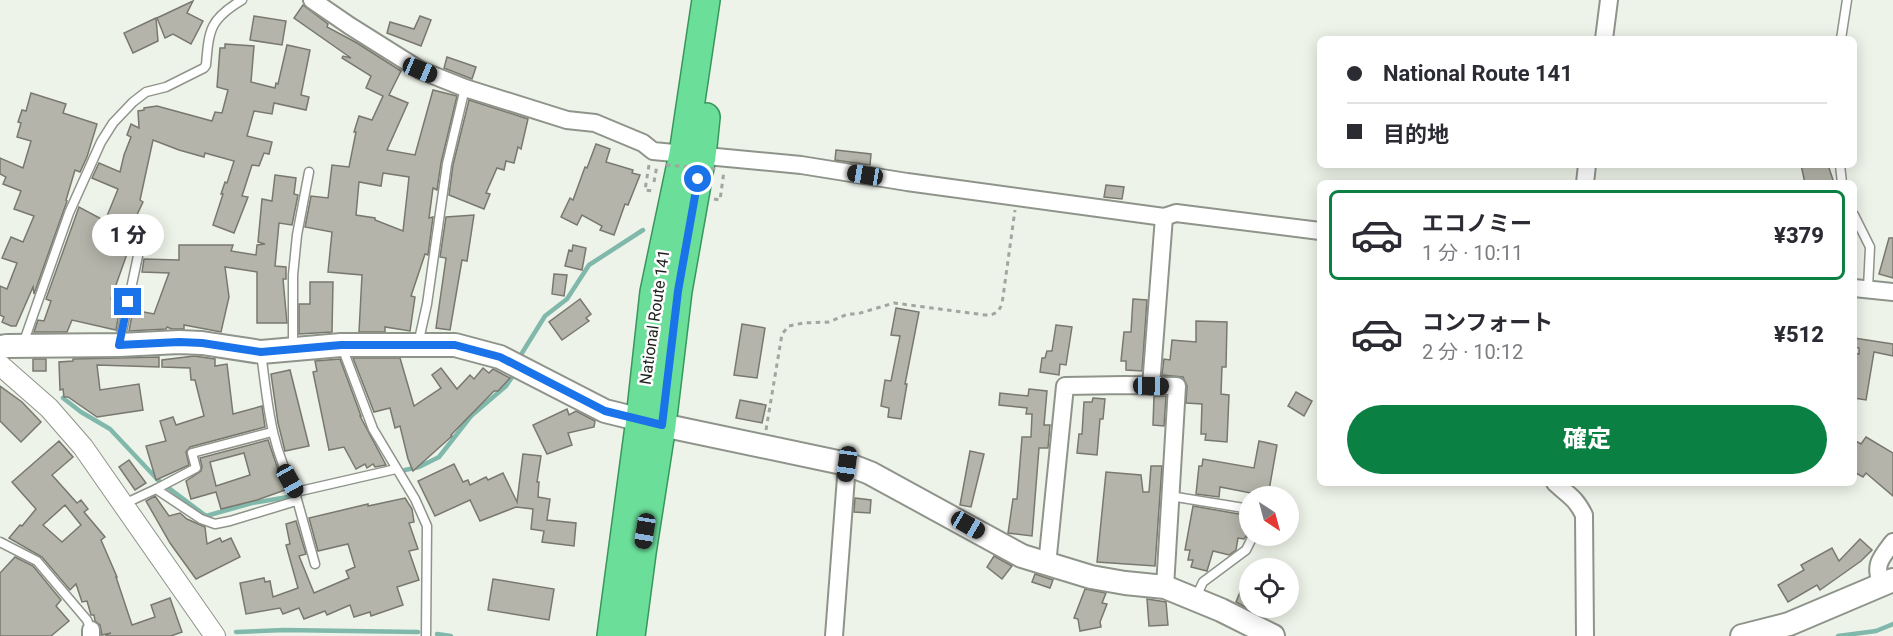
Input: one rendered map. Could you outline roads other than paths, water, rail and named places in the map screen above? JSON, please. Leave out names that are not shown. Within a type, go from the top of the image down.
[{"type":"highway","name":"National Route 141","points":[[611,636],[678,291],[706,0]]},
{"type":"highway","name":"National Route 141","points":[[692,161],[721,0]]},
{"type":"highway","name":"National Route 141","points":[[631,636],[654,467],[651,422]]},
{"type":"main road","points":[[11,346],[179,342],[261,352],[341,345],[455,345],[500,357],[605,411],[847,464],[870,473],[1022,556],[1091,577],[1165,587],[1273,636]]},
{"type":"main road","points":[[1742,636],[1789,624],[1887,582]]},
{"type":"street","points":[[312,0],[420,70],[465,88],[567,120],[596,123],[643,143],[653,151],[692,161],[801,165],[1164,217],[1176,213],[1317,231]]},
{"type":"street","points":[[1604,36],[1609,0]]},
{"type":"street","points":[[1151,386],[1164,217]]},
{"type":"street","points":[[1861,288],[1893,292]]},
{"type":"street","points":[[0,365],[49,408],[71,432],[124,504],[210,633]]},
{"type":"street","points":[[1047,564],[1065,386],[1177,387],[1165,587]]},
{"type":"street","points":[[834,636],[847,464]]},
{"type":"street","points":[[1559,486],[1578,503],[1584,515],[1585,636]]},
{"type":"street","points":[[1887,582],[1877,575],[1878,565],[1893,542]]},
{"type":"lane","points":[[11,346],[101,142],[113,123],[146,92],[166,87],[204,68],[210,29],[223,12],[242,0]]},
{"type":"lane","points":[[1841,36],[1846,0]]},
{"type":"lane","points":[[418,344],[427,304],[447,164],[465,88]]},
{"type":"lane","points":[[293,350],[293,275],[297,235],[309,171]]},
{"type":"lane","points":[[1857,221],[1870,247],[1861,288]]},
{"type":"lane","points":[[119,345],[142,237]]},
{"type":"lane","points":[[341,345],[373,429],[415,499],[427,526],[426,636]]},
{"type":"lane","points":[[261,352],[272,432],[284,470],[296,497],[315,564]]},
{"type":"lane","points":[[124,504],[195,468],[192,453],[272,432]]},
{"type":"lane","points":[[160,486],[201,519],[215,524],[230,521],[296,497],[396,469]]},
{"type":"lane","points":[[1170,496],[1239,507]]},
{"type":"lane","points":[[0,542],[37,561],[87,620],[91,633]]},
{"type":"lane","points":[[1195,599],[1203,582],[1246,550],[1248,546]]},
{"type":"waterway","points":[[522,353],[545,316],[567,299],[589,265],[643,230]]},
{"type":"waterway","points":[[405,470],[419,467],[439,457],[471,416],[506,386],[515,373]]},
{"type":"waterway","points":[[63,398],[110,429],[158,480],[206,516],[252,503],[288,497]]},
{"type":"waterway","points":[[1838,636],[1876,631],[1893,624]]},
{"type":"waterway","points":[[236,632],[284,630],[418,632]]},
{"type":"waterway","points":[[437,634],[451,636]]}]
